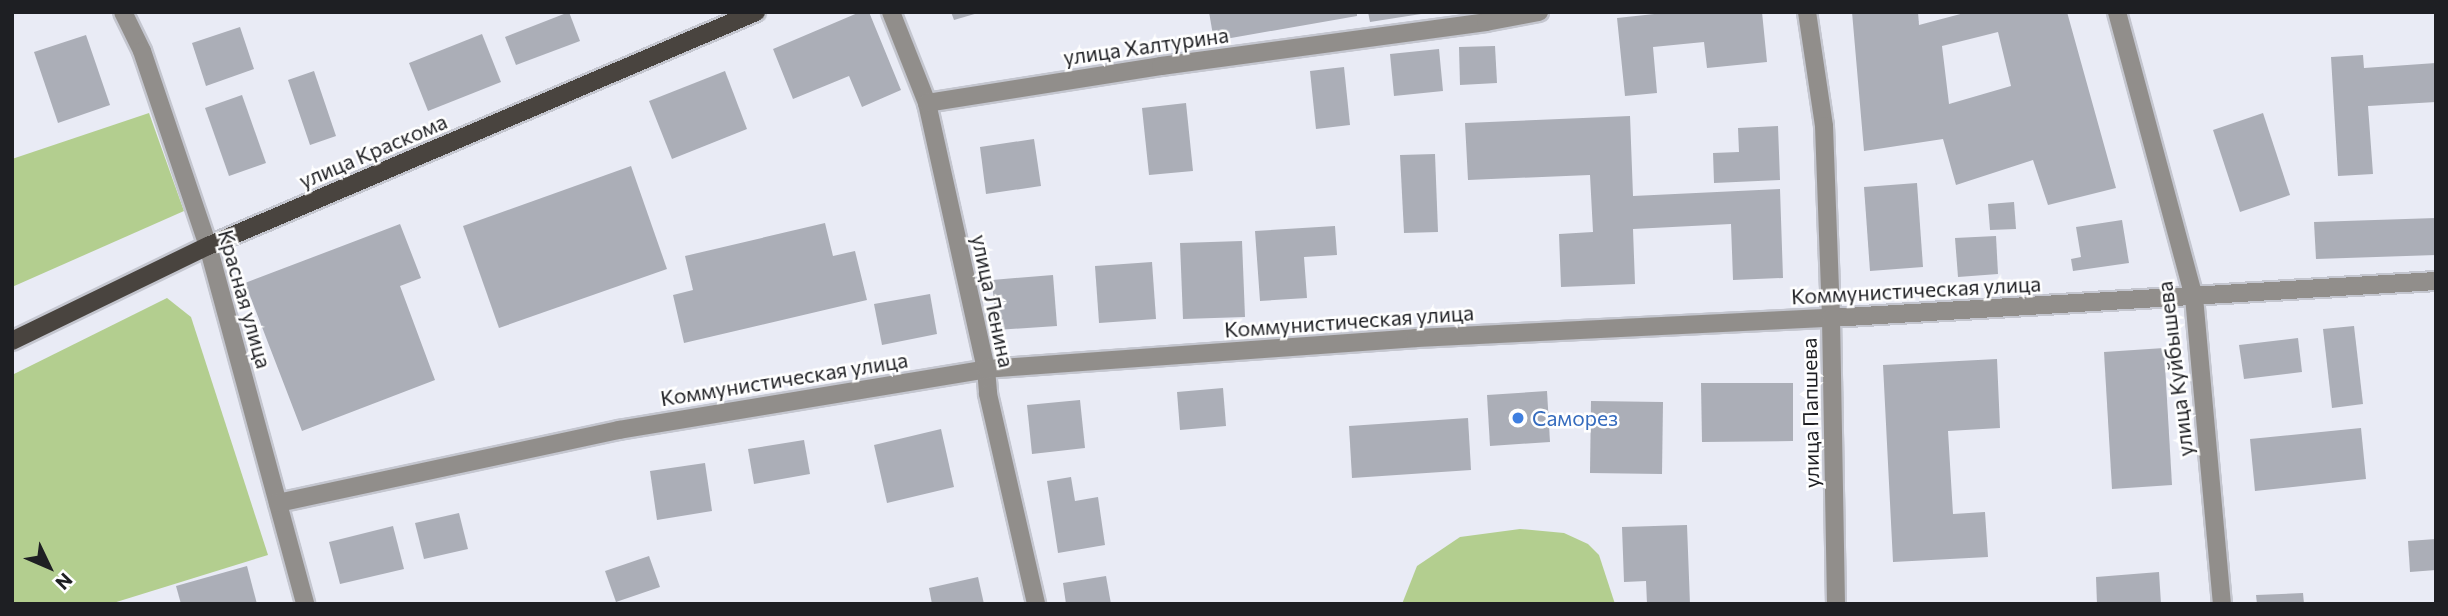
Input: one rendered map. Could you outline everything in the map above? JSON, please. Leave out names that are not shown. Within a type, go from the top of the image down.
[{"type":"main road","name":"улица Краскома","points":[[12,341],[208,246],[757,12]]},
{"type":"street","name":"Красная улица","points":[[123,12],[142,51],[208,246],[305,604]]},
{"type":"street","name":"улица Ленина","points":[[891,12],[927,103],[986,369],[988,394],[1036,604]]},
{"type":"street","name":"улица Халтурина","points":[[927,103],[1161,66],[1486,22],[1539,12]]},
{"type":"street","name":"улица Папшева","points":[[1807,12],[1824,126],[1831,318],[1836,604]]},
{"type":"street","name":"улица Куйбышева","points":[[2117,12],[2194,297],[2222,604]]},
{"type":"street","name":"Коммунистическая улица","points":[[278,503],[619,430],[986,369],[1416,338],[1831,318],[2436,281]]},
{"type":"green space","points":[[149,113],[184,211],[12,287],[12,159]]},
{"type":"green space","points":[[167,298],[191,317],[268,555],[110,604],[12,604],[12,375]]},
{"type":"green space","points":[[1520,529],[1564,533],[1588,544],[1599,555],[1615,604],[1402,604],[1417,566],[1460,537]]},
{"type":"building","points":[[569,12],[580,41],[516,65],[505,37]]},
{"type":"building","points":[[860,12],[869,12],[901,90],[862,107],[849,76],[793,99],[773,49]]},
{"type":"building","points":[[951,12],[978,12],[978,13],[954,20]]},
{"type":"building","points":[[1209,12],[1357,12],[1357,16],[1214,41]]},
{"type":"building","points":[[1368,12],[1421,12],[1421,14],[1370,22]]},
{"type":"building","points":[[1673,12],[1762,12],[1767,62],[1707,68],[1704,42],[1653,47],[1657,93],[1625,96],[1617,18]]},
{"type":"building","points":[[1852,12],[1918,12],[1919,25],[1968,12],[2067,12],[2116,188],[2048,205],[2033,160],[1956,185],[1943,139],[1864,151]],"holes":[[[1998,32],[2011,86],[1949,104],[1942,46]]]},
{"type":"building","points":[[240,27],[254,69],[206,86],[192,43]]},
{"type":"building","points":[[482,34],[501,82],[428,111],[409,63]]},
{"type":"building","points":[[86,35],[110,105],[58,123],[34,52]]},
{"type":"building","points":[[1495,46],[1497,83],[1460,85],[1459,47]]},
{"type":"building","points":[[1439,49],[1443,91],[1394,96],[1390,54]]},
{"type":"building","points":[[2363,55],[2364,68],[2436,63],[2436,102],[2368,106],[2373,174],[2338,176],[2331,57]]},
{"type":"building","points":[[1344,67],[1350,125],[1316,129],[1310,71]]},
{"type":"building","points":[[314,71],[336,136],[310,145],[288,80]]},
{"type":"building","points":[[725,71],[747,129],[672,159],[649,101]]},
{"type":"building","points":[[242,95],[266,163],[229,176],[205,108]]},
{"type":"building","points":[[1186,103],[1193,171],[1149,175],[1142,108]]},
{"type":"building","points":[[2263,113],[2290,195],[2240,212],[2213,130]]},
{"type":"building","points":[[1630,116],[1633,196],[1780,189],[1783,278],[1733,280],[1731,224],[1633,229],[1635,284],[1561,287],[1559,234],[1593,232],[1590,175],[1468,180],[1465,123]]},
{"type":"building","points":[[1778,126],[1780,180],[1714,183],[1713,153],[1739,152],[1738,128]]},
{"type":"building","points":[[1034,139],[1041,186],[986,194],[980,147]]},
{"type":"building","points":[[1435,154],[1438,232],[1404,233],[1400,155]]},
{"type":"building","points":[[631,166],[667,269],[499,328],[463,226]]},
{"type":"building","points":[[1917,183],[1923,267],[1870,271],[1864,187]]},
{"type":"building","points":[[2014,202],[2016,229],[1990,230],[1988,204]]},
{"type":"building","points":[[2436,218],[2436,255],[2316,259],[2314,222]]},
{"type":"building","points":[[2122,220],[2129,263],[2073,271],[2071,259],[2081,257],[2076,227]]},
{"type":"building","points":[[825,223],[833,256],[855,251],[867,300],[684,343],[673,295],[693,290],[685,256]]},
{"type":"building","points":[[400,224],[421,278],[400,286],[435,380],[302,431],[245,283]]},
{"type":"building","points":[[1335,226],[1337,255],[1304,257],[1307,298],[1260,301],[1255,231]]},
{"type":"building","points":[[1996,236],[1998,274],[1958,277],[1955,238]]},
{"type":"building","points":[[1242,241],[1245,317],[1183,319],[1180,243]]},
{"type":"building","points":[[1152,262],[1156,319],[1099,323],[1095,266]]},
{"type":"building","points":[[1053,275],[1057,326],[996,330],[992,280]]},
{"type":"building","points":[[930,294],[937,334],[882,345],[874,304]]},
{"type":"building","points":[[2354,326],[2363,404],[2332,408],[2323,329]]},
{"type":"building","points":[[2298,338],[2302,372],[2244,379],[2239,345]]},
{"type":"building","points":[[2164,348],[2172,485],[2112,489],[2104,352]]},
{"type":"building","points":[[1997,359],[2000,428],[1948,431],[1953,514],[1985,512],[1988,557],[1893,562],[1883,365]]},
{"type":"building","points":[[1701,383],[1793,383],[1793,441],[1702,442]]},
{"type":"building","points":[[1223,388],[1226,426],[1180,430],[1177,392]]},
{"type":"building","name":"Саморез","points":[[1547,391],[1550,442],[1490,446],[1487,395]]},
{"type":"building","points":[[1080,400],[1085,448],[1032,454],[1027,405]]},
{"type":"building","points":[[1591,401],[1663,402],[1662,474],[1590,473]]},
{"type":"building","points":[[1468,418],[1471,470],[1352,478],[1349,426]]},
{"type":"building","points":[[2361,428],[2366,479],[2255,491],[2250,439]]},
{"type":"building","points":[[941,429],[954,487],[887,503],[874,445]]},
{"type":"building","points":[[804,440],[810,474],[754,484],[748,449]]},
{"type":"building","points":[[705,463],[712,511],[657,520],[650,471]]},
{"type":"building","points":[[1071,477],[1075,501],[1098,497],[1105,545],[1058,553],[1047,481]]},
{"type":"building","points":[[459,513],[468,549],[424,559],[415,523]]},
{"type":"building","points":[[1687,525],[1690,604],[1647,604],[1646,581],[1624,582],[1622,527]]},
{"type":"building","points":[[393,526],[404,569],[340,584],[329,542]]},
{"type":"building","points":[[2436,539],[2436,570],[2410,572],[2408,541]]},
{"type":"building","points":[[649,556],[660,587],[616,602],[605,571]]},
{"type":"building","points":[[247,566],[257,604],[181,604],[176,586]]},
{"type":"building","points":[[2159,572],[2161,604],[2097,604],[2096,577]]},
{"type":"building","points":[[1106,576],[1111,604],[1066,604],[1063,583]]},
{"type":"building","points":[[978,577],[984,604],[932,604],[929,588]]},
{"type":"building","points":[[2303,593],[2304,604],[2257,604],[2256,595]]},
{"type":"place","name":"Саморез","points":[[1518,418]]}]
